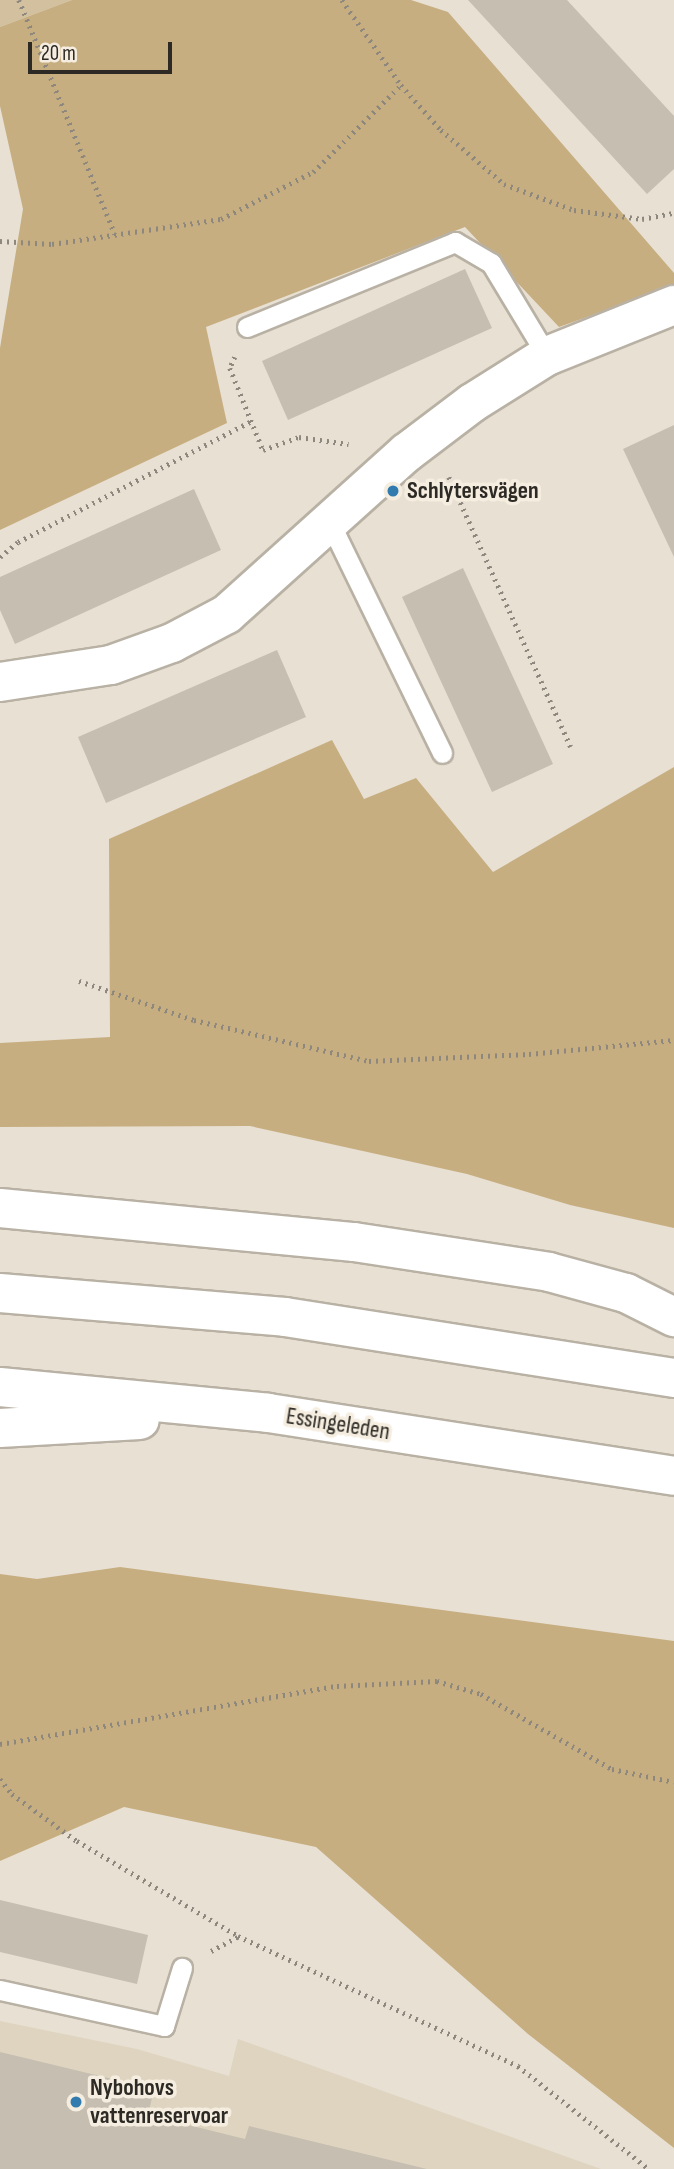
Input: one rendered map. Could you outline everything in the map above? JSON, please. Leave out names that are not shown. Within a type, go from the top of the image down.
[{"type":"main road","points":[[0,682],[111,665],[172,643],[227,614],[429,434],[547,356],[674,305]]},
{"type":"main road","points":[[0,1208],[354,1242],[550,1272],[626,1293],[674,1317]]},
{"type":"main road","points":[[0,1293],[285,1317],[674,1377]]},
{"type":"main road","name":"Essingeleden","points":[[0,1387],[268,1413],[674,1476]]},
{"type":"main road","points":[[0,1428],[268,1413]]},
{"type":"lane","points":[[247,327],[455,242],[491,263],[547,356]]},
{"type":"lane","points":[[329,521],[442,753]]},
{"type":"lane","points":[[0,1990],[164,2026],[182,1968]]},
{"type":"path","points":[[19,0],[116,234]]},
{"type":"path","points":[[342,0],[401,85],[441,130],[504,184],[574,210],[642,219],[674,213]]},
{"type":"path","points":[[0,241],[52,244],[221,219],[313,172],[401,85]]},
{"type":"path","points":[[247,327],[230,368],[262,450],[299,436]]},
{"type":"path","points":[[0,557],[18,542],[251,421]]},
{"type":"path","points":[[429,434],[571,747]]},
{"type":"path","points":[[79,981],[194,1020],[369,1060],[529,1054],[674,1040]]},
{"type":"path","points":[[0,1744],[337,1686],[437,1681],[481,1694],[612,1769],[674,1782]]},
{"type":"path","points":[[0,1779],[12,1794],[77,1841],[237,1936],[518,2066],[649,2169]]},
{"type":"shaded area","points":[[0,0],[72,0],[0,27]]},
{"type":"shaded area","points":[[72,0],[411,0],[448,12],[674,273],[674,286],[559,327],[465,227],[206,327],[227,423],[0,530],[0,348],[23,209],[0,106],[0,27]]},
{"type":"shaded area","points":[[332,740],[364,799],[416,778],[493,872],[674,767],[674,1228],[570,1205],[467,1174],[250,1126],[0,1127],[0,1043],[110,1037],[109,839]]},
{"type":"shaded area","points":[[120,1567],[674,1641],[674,2148],[528,2034],[316,1847],[124,1807],[0,1861],[0,1574],[37,1579]]},
{"type":"shaded area","points":[[0,2021],[137,2049],[229,2076],[238,2039],[601,2169],[0,2169]]},
{"type":"building","points":[[468,0],[567,0],[674,116],[674,169],[647,194]]},
{"type":"building","points":[[465,269],[492,328],[288,420],[262,361]]},
{"type":"building","points":[[674,425],[674,557],[623,449]]},
{"type":"building","points":[[194,489],[221,550],[15,644],[0,610],[0,577]]},
{"type":"building","points":[[463,568],[553,764],[492,792],[402,597]]},
{"type":"building","points":[[277,650],[306,717],[106,803],[78,737]]},
{"type":"building","points":[[0,1900],[148,1935],[137,1984],[0,1952]]},
{"type":"building","name":"Nybohovs vattenreservoar","points":[[0,2052],[154,2089],[148,2115],[245,2139],[249,2126],[427,2169],[0,2169]]},
{"type":"place","name":"Schlytersvägen","points":[[393,491]]},
{"type":"place","name":"Nybohovs vattenreservoar","points":[[76,2102]]}]
